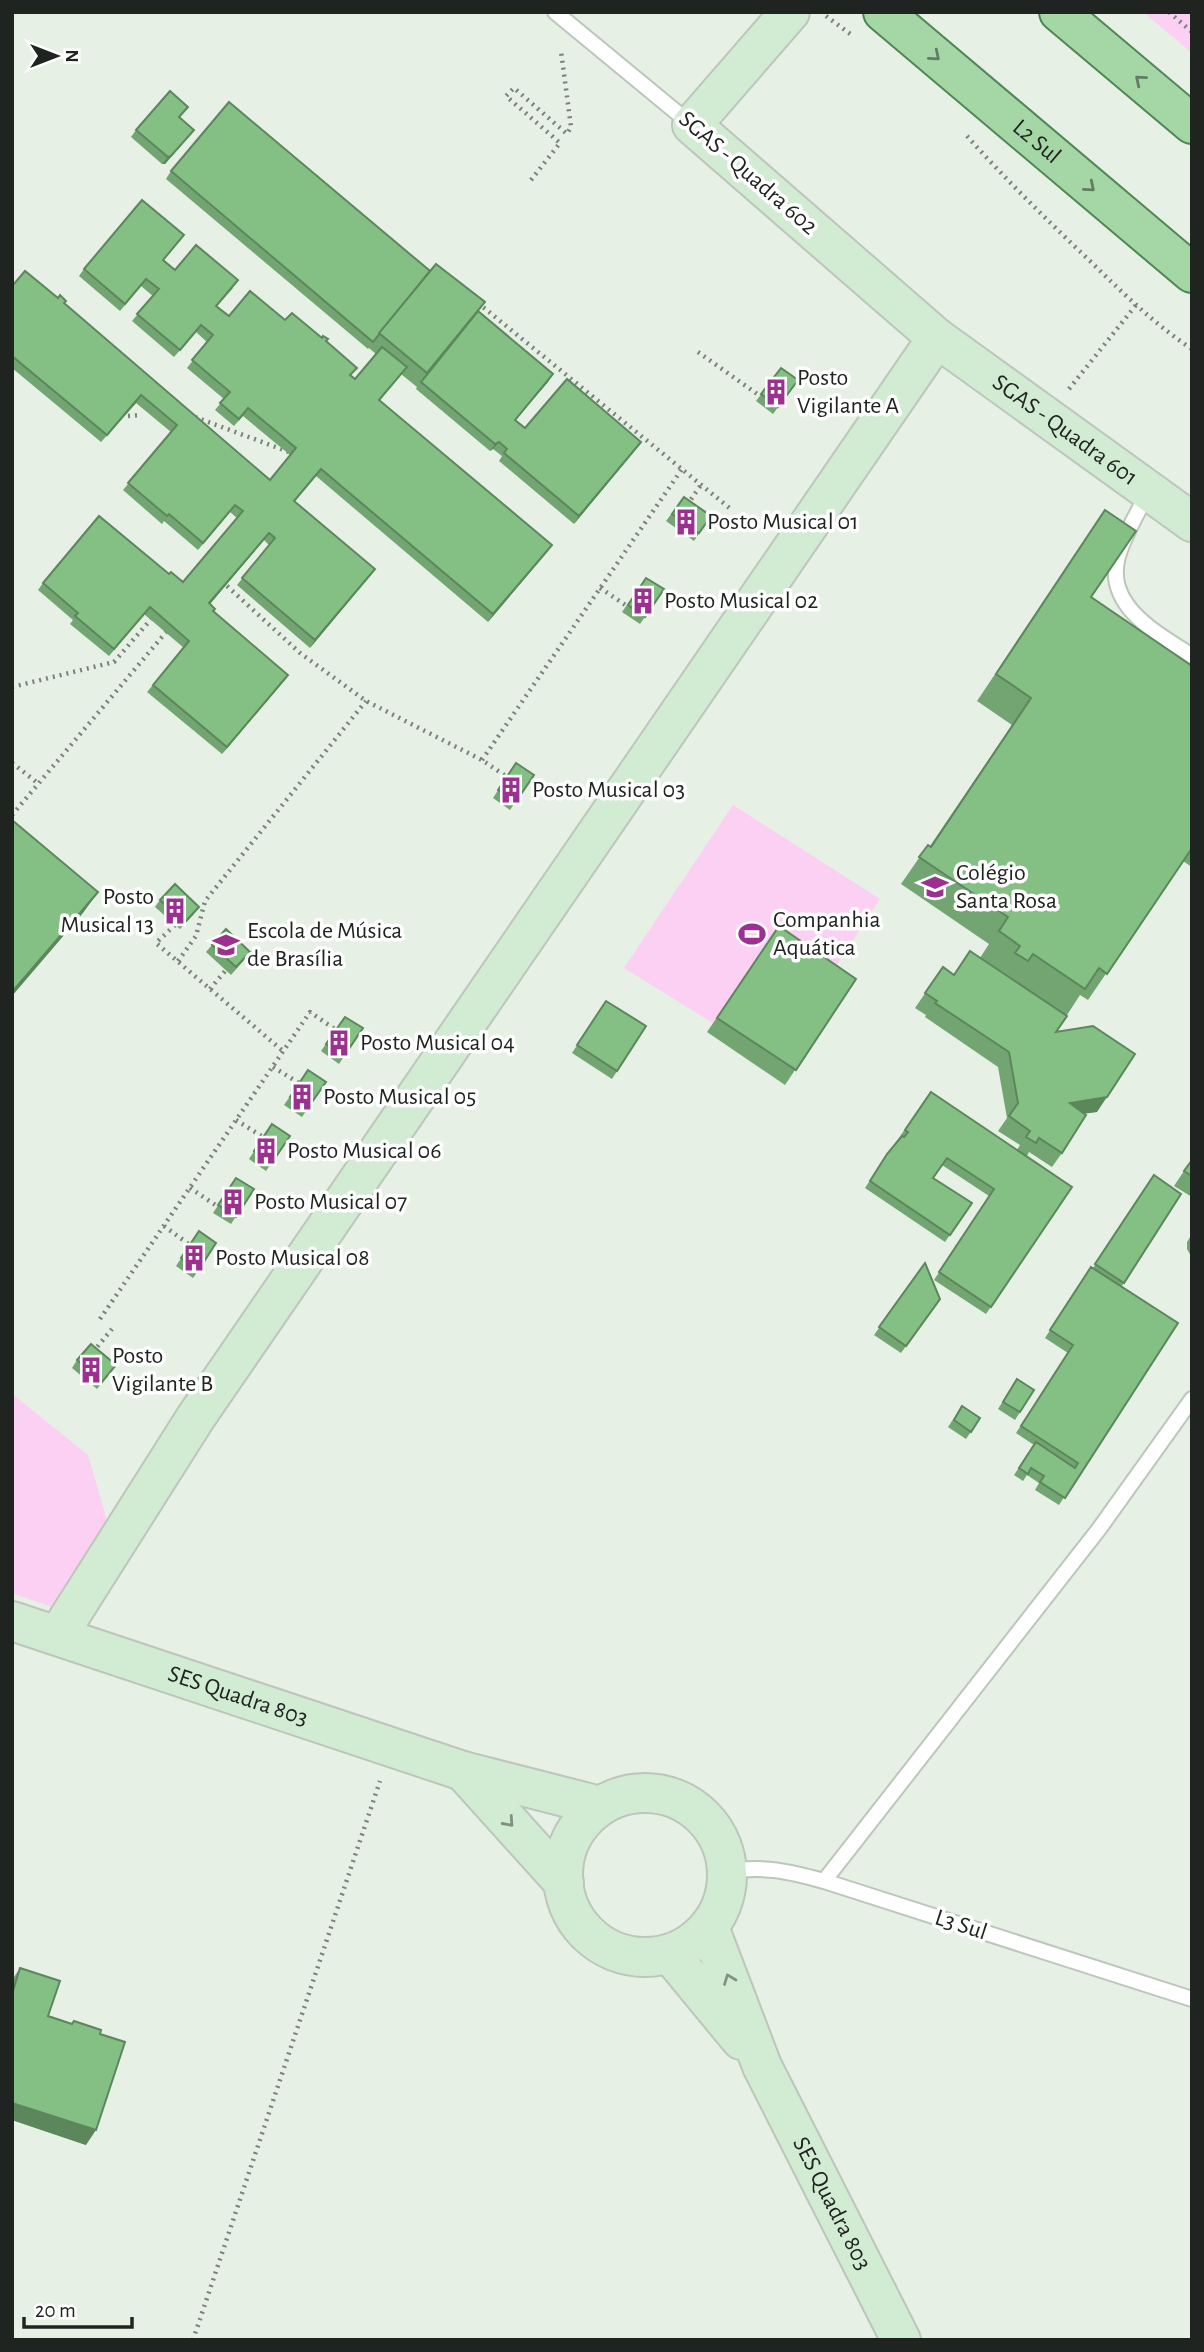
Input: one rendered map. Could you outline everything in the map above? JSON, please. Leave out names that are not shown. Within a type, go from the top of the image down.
[{"type":"main road","points":[[1059,12],[1192,124]]},
{"type":"main road","name":"L2 Sul","points":[[872,27],[1192,273]]},
{"type":"street","points":[[692,125],[789,12]]},
{"type":"street","name":"SGAS - Quadra 602","points":[[692,125],[937,338]]},
{"type":"street","points":[[58,1635],[196,1417],[937,338]]},
{"type":"street","name":"SGAS - Quadra 601","points":[[937,338],[1192,522]]},
{"type":"street","name":"SES Quadra 803","points":[[12,1621],[463,1771],[600,1806]]},
{"type":"street","name":"SES Quadra 803","points":[[463,1771],[564,1883]]},
{"type":"street","points":[[640,1793],[662,1795],[682,1802],[700,1814],[714,1830],[723,1850],[727,1871],[723,1900],[709,1927],[691,1943],[670,1954],[646,1958],[622,1954],[600,1944],[582,1927],[569,1906],[564,1883],[564,1865],[575,1832],[600,1806],[619,1797],[640,1793]]},
{"type":"street","name":"SES Quadra 803","points":[[709,1927],[762,2066],[901,2340]]},
{"type":"street","name":"SES Quadra 803","points":[[670,1954],[762,2066]]},
{"type":"lane","name":"SGAS - Quadra 602","points":[[556,13],[692,125]]},
{"type":"lane","points":[[1149,491],[1117,560],[1116,573],[1120,595],[1140,621],[1192,656]]},
{"type":"lane","points":[[824,1881],[1099,1529],[1192,1399]]},
{"type":"lane","name":"L3 Sul","points":[[727,1871],[776,1869],[824,1881],[1192,1999]]},
{"type":"path","points":[[820,12],[872,27]]},
{"type":"path","points":[[1169,12],[1192,32]]},
{"type":"path","points":[[531,180],[560,143],[506,96],[514,88],[568,134],[571,127],[556,13]]},
{"type":"path","points":[[966,135],[1011,186],[1162,330],[1192,349]]},
{"type":"path","points":[[468,295],[732,510]]},
{"type":"path","points":[[1047,417],[1136,305]]},
{"type":"path","points":[[698,352],[760,396]]},
{"type":"path","points":[[204,430],[185,414],[290,452]]},
{"type":"path","points":[[128,415],[140,415]]},
{"type":"path","points":[[482,760],[681,469]]},
{"type":"path","points":[[685,508],[701,485]]},
{"type":"path","points":[[227,586],[300,653],[366,701],[482,760],[507,777]]},
{"type":"path","points":[[600,588],[627,606]]},
{"type":"path","points":[[12,687],[114,662],[152,618]]},
{"type":"path","points":[[12,815],[167,631]]},
{"type":"path","points":[[177,961],[196,936],[205,901],[366,701]]},
{"type":"path","points":[[12,763],[39,784]]},
{"type":"path","points":[[174,925],[156,943],[283,1051]]},
{"type":"path","points":[[209,989],[226,970]]},
{"type":"path","points":[[100,1319],[310,1012],[336,1030]]},
{"type":"path","points":[[273,1066],[299,1083]]},
{"type":"path","points":[[236,1120],[263,1137]]},
{"type":"path","points":[[190,1188],[217,1206]]},
{"type":"path","points":[[164,1226],[190,1245]]},
{"type":"path","points":[[91,1356],[112,1329]]},
{"type":"path","points":[[193,2340],[392,1747]]},
{"type":"shaded area","points":[[1143,12],[1192,12],[1192,53]]},
{"type":"shaded area","name":"Companhia Aquática","points":[[733,805],[880,899],[774,1061],[624,968]]},
{"type":"shaded area","points":[[12,1394],[88,1455],[108,1524],[52,1607],[12,1593]]},
{"type":"building","points":[[170,91],[188,107],[179,117],[194,130],[168,157],[136,130]]},
{"type":"building","points":[[229,102],[430,271],[373,342],[171,171]]},
{"type":"building","points":[[142,200],[184,235],[163,260],[175,270],[196,245],[238,280],[216,306],[229,316],[250,291],[285,320],[292,313],[322,338],[323,336],[328,339],[326,341],[357,368],[350,375],[355,379],[382,347],[407,367],[379,400],[552,545],[493,614],[321,469],[294,501],[375,569],[315,640],[242,578],[275,538],[269,533],[209,603],[215,609],[213,611],[288,675],[227,747],[153,685],[189,641],[150,607],[114,649],[75,616],[78,613],[43,583],[99,516],[169,574],[171,572],[183,582],[243,511],[235,505],[203,543],[128,483],[177,425],[141,395],[107,435],[12,356],[12,286],[25,271],[58,298],[60,295],[66,301],[64,303],[270,480],[296,448],[248,408],[239,419],[220,403],[230,392],[192,360],[213,335],[201,325],[180,350],[137,314],[159,289],[146,279],[125,304],[84,269]]},
{"type":"building","points":[[436,264],[485,302],[427,373],[379,333]]},
{"type":"building","points":[[478,311],[553,374],[515,420],[525,428],[567,379],[641,442],[579,516],[504,453],[507,449],[499,442],[495,444],[421,382]]},
{"type":"building","name":"Posto Vigilante A","points":[[781,368],[798,380],[778,407],[761,394]]},
{"type":"building","points":[[684,497],[711,516],[699,533],[672,514]]},
{"type":"building","points":[[1105,510],[1136,531],[1091,597],[1192,666],[1192,848],[1107,974],[1099,968],[1085,989],[1033,954],[1028,961],[1015,953],[1020,946],[999,931],[1008,917],[919,857],[928,845],[931,847],[1031,698],[996,674]]},
{"type":"building","name":"Posto Musical 02","points":[[646,578],[664,589],[645,617],[628,605]]},
{"type":"building","name":"Posto Musical 03","points":[[516,763],[534,775],[515,803],[498,790]]},
{"type":"building","points":[[12,820],[98,892],[12,992]]},
{"type":"building","points":[[175,884],[199,907],[185,922],[160,900]]},
{"type":"building","points":[[779,926],[856,979],[796,1070],[717,1018]]},
{"type":"building","points":[[226,929],[250,952],[236,967],[212,945]]},
{"type":"building","points":[[970,951],[1067,1016],[1056,1032],[1093,1026],[1135,1054],[1107,1097],[1070,1103],[1086,1115],[1062,1153],[1039,1138],[1036,1143],[1026,1137],[1030,1131],[1009,1116],[1018,1103],[1009,1052],[935,1003],[937,1001],[925,993],[943,967],[954,975]]},
{"type":"building","points":[[606,1001],[646,1026],[617,1071],[577,1045]]},
{"type":"building","name":"Posto Musical 04","points":[[345,1017],[363,1028],[344,1056],[326,1044]]},
{"type":"building","name":"Posto Musical 05","points":[[308,1070],[326,1082],[307,1109],[290,1097]]},
{"type":"building","points":[[931,1092],[1072,1187],[991,1307],[939,1272],[994,1189],[947,1158],[933,1178],[972,1203],[950,1235],[870,1181],[887,1154],[908,1132],[905,1130]]},
{"type":"building","name":"Posto Musical 06","points":[[272,1124],[290,1136],[271,1164],[254,1151]]},
{"type":"building","points":[[1192,1160],[1192,1176],[1184,1171]]},
{"type":"building","points":[[1154,1175],[1181,1194],[1124,1283],[1095,1264]]},
{"type":"building","name":"Posto Musical 07","points":[[236,1178],[254,1189],[236,1217],[218,1205]]},
{"type":"building","name":"Posto Musical 08","points":[[199,1231],[216,1243],[198,1271],[181,1258]]},
{"type":"building","points":[[925,1263],[940,1299],[906,1346],[879,1327]]},
{"type":"building","points":[[1091,1267],[1178,1323],[1065,1498],[1040,1482],[1044,1476],[1031,1468],[1028,1474],[1019,1468],[1036,1442],[1075,1468],[1078,1463],[1021,1426],[1073,1345],[1050,1330]]},
{"type":"building","points":[[91,1344],[116,1365],[102,1382],[77,1360]]},
{"type":"building","points":[[1017,1379],[1034,1390],[1020,1412],[1003,1402]]},
{"type":"building","points":[[962,1406],[980,1418],[971,1432],[954,1420]]},
{"type":"building","points":[[20,1968],[60,1981],[48,2016],[101,2030],[100,2034],[125,2042],[96,2130],[12,2103],[12,1994]]},
{"type":"place","name":"Posto Vigilante A","points":[[776,392]]},
{"type":"place","name":"Posto Musical 01","points":[[686,522]]},
{"type":"place","name":"Posto Musical 02","points":[[643,601]]},
{"type":"place","name":"Posto Musical 03","points":[[511,790]]},
{"type":"place","name":"Colégio Santa Rosa","points":[[935,887]]},
{"type":"place","name":"Posto Musical 13","points":[[175,911]]},
{"type":"place","name":"Companhia Aquática","points":[[752,934]]},
{"type":"place","name":"Escola de Música de Brasília","points":[[226,945]]},
{"type":"place","name":"Posto Musical 04","points":[[339,1043]]},
{"type":"place","name":"Posto Musical 05","points":[[302,1097]]},
{"type":"place","name":"Posto Musical 06","points":[[266,1151]]},
{"type":"place","name":"Posto Musical 07","points":[[233,1202]]},
{"type":"place","name":"Posto Musical 08","points":[[194,1258]]},
{"type":"place","name":"Posto Vigilante B","points":[[91,1370]]}]
